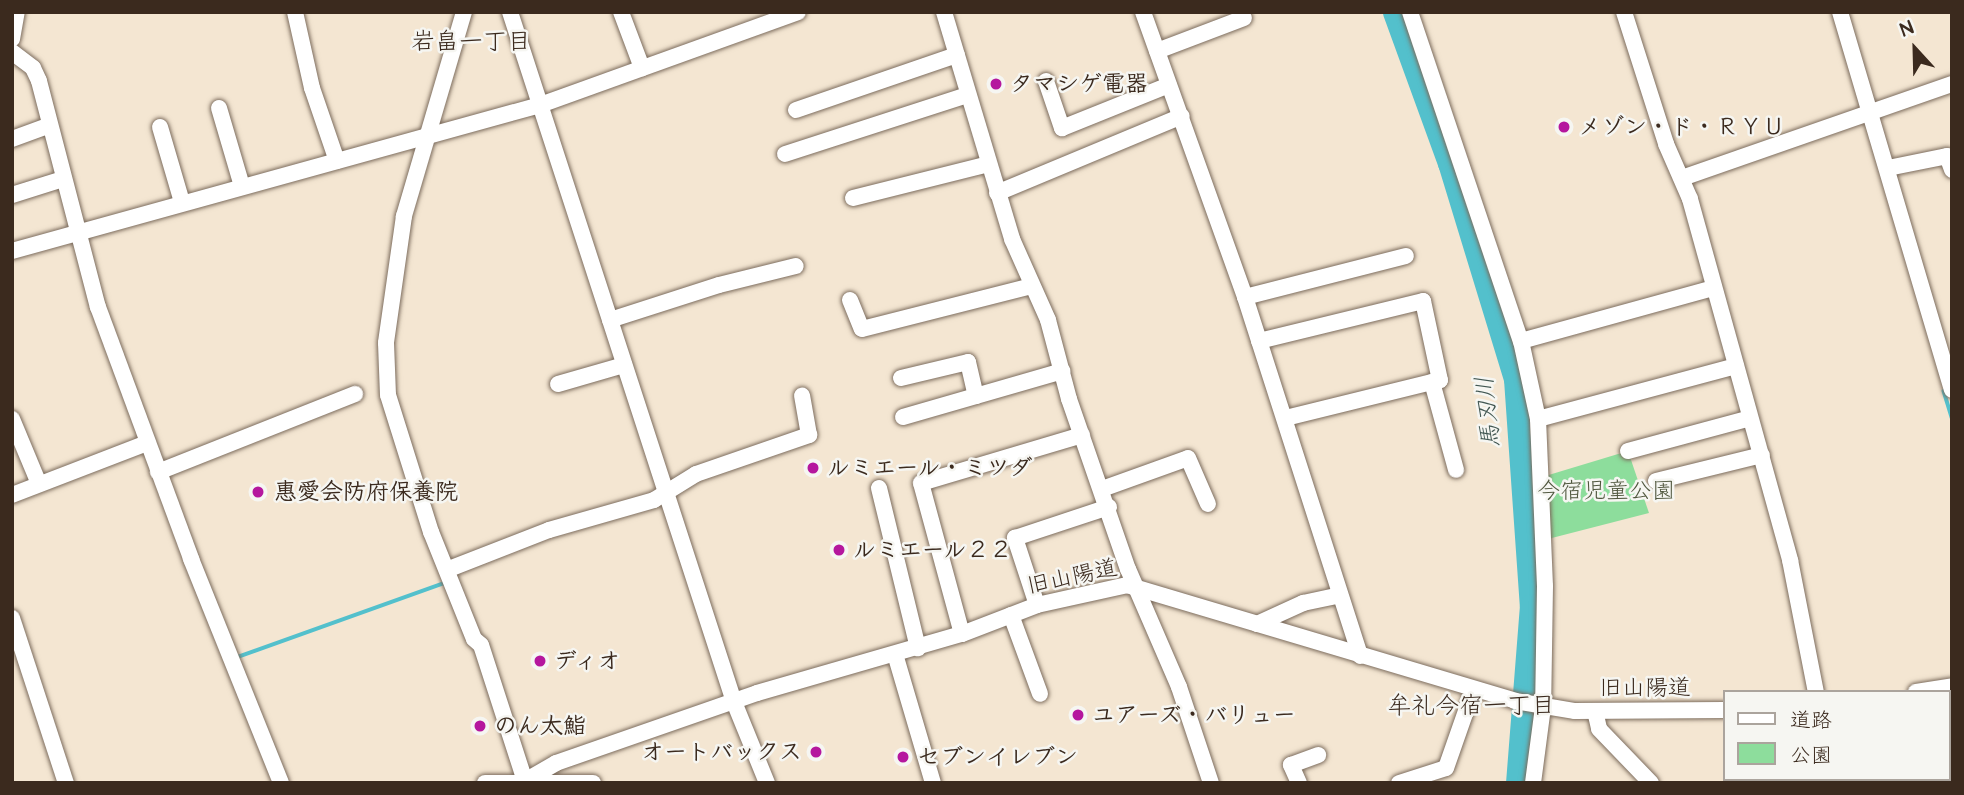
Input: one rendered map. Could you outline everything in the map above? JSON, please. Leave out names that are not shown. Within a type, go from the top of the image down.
[{"type":"street","points":[[12,39],[17,12]]},
{"type":"street","points":[[295,12],[312,88],[337,161]]},
{"type":"street","points":[[464,12],[424,135],[404,216],[386,368],[393,417],[431,532],[449,569],[474,639],[481,645],[525,781]]},
{"type":"street","points":[[510,12],[734,702],[767,783]]},
{"type":"street","points":[[621,12],[642,68]]},
{"type":"street","points":[[12,251],[76,231],[540,105],[799,12]]},
{"type":"street","points":[[944,12],[997,193],[1032,286],[1048,320],[1082,435],[1136,588],[1179,687],[1211,783]]},
{"type":"street","points":[[1143,12],[1245,297],[1360,656]]},
{"type":"street","points":[[1410,12],[1521,341],[1538,419],[1545,575],[1540,706],[1533,783]]},
{"type":"street","points":[[1624,12],[1666,144],[1682,178],[1762,455],[1790,560],[1816,690]]},
{"type":"street","points":[[1840,12],[1946,346],[1952,390]]},
{"type":"street","points":[[1157,51],[1244,18]]},
{"type":"street","points":[[12,52],[33,68],[76,231],[146,443],[281,783]]},
{"type":"street","points":[[796,110],[957,55]]},
{"type":"street","points":[[1046,81],[1062,128],[1169,85]]},
{"type":"street","points":[[1682,178],[1952,84]]},
{"type":"street","points":[[785,154],[968,95]]},
{"type":"street","points":[[219,108],[242,186]]},
{"type":"street","points":[[997,193],[1182,116]]},
{"type":"street","points":[[12,139],[50,125]]},
{"type":"street","points":[[160,127],[182,202]]},
{"type":"street","points":[[1888,168],[1947,156],[1952,170]]},
{"type":"street","points":[[853,198],[988,163]]},
{"type":"street","points":[[12,195],[63,179]]},
{"type":"street","points":[[1245,297],[1406,256]]},
{"type":"street","points":[[610,320],[719,285],[796,266]]},
{"type":"street","points":[[850,300],[862,329],[1032,286]]},
{"type":"street","points":[[1521,341],[1713,288]]},
{"type":"street","points":[[1259,341],[1423,302],[1440,380],[1285,418]]},
{"type":"street","points":[[901,378],[968,362],[976,396]]},
{"type":"street","points":[[558,384],[624,365]]},
{"type":"street","points":[[1538,419],[1736,366]]},
{"type":"street","points":[[903,417],[1062,371]]},
{"type":"street","points":[[1432,382],[1456,470]]},
{"type":"street","points":[[158,472],[355,394]]},
{"type":"street","points":[[449,569],[549,530],[666,493],[696,474],[809,435],[802,396]]},
{"type":"street","points":[[1628,451],[1750,418]]},
{"type":"street","points":[[12,419],[39,484]]},
{"type":"street","points":[[962,634],[921,483],[1082,435]]},
{"type":"street","points":[[12,495],[146,443]]},
{"type":"street","points":[[1656,481],[1762,455]]},
{"type":"street","points":[[1102,488],[1188,458],[1208,505]]},
{"type":"street","points":[[879,488],[918,648]]},
{"type":"street","points":[[1037,605],[1015,538],[1109,507]]},
{"type":"street","name":"旧山陽道","points":[[525,781],[556,762],[734,702],[962,634],[1037,605],[1114,588],[1136,588],[1473,691],[1515,701],[1540,706],[1595,710],[1722,710]]},
{"type":"street","points":[[1257,624],[1303,603],[1340,595]]},
{"type":"street","points":[[1011,615],[1040,694]]},
{"type":"street","points":[[12,618],[66,783]]},
{"type":"street","points":[[895,654],[933,783]]},
{"type":"street","points":[[1928,690],[1952,686]]},
{"type":"street","points":[[1399,783],[1446,768],[1473,691]]},
{"type":"street","points":[[1595,710],[1599,729],[1651,783]]},
{"type":"street","points":[[1299,783],[1292,765],[1318,755]]},
{"type":"street","points":[[485,783],[593,783]]},
{"type":"green space","name":"今宿児童公園","points":[[1628,451],[1649,513],[1544,540],[1542,477]]},
{"type":"waterway","name":"馬刃川","points":[[1394,12],[1449,163],[1515,379],[1531,605],[1517,783]]},
{"type":"waterway","points":[[1944,391],[1952,418]]},
{"type":"waterway","points":[[238,657],[447,582]]},
{"type":"place","name":"タマシゲ電器","points":[[996,84]]},
{"type":"place","name":"メゾン・ド・ＲＹＵ","points":[[1564,127]]},
{"type":"place","name":"ルミエール・ミツダ","points":[[813,468]]},
{"type":"place","name":"惠愛会防府保養院","points":[[258,492]]},
{"type":"place","name":"ルミエール２２","points":[[839,550]]},
{"type":"place","name":"ディオ","points":[[540,661]]},
{"type":"place","name":"ユアーズ・バリュー","points":[[1078,715]]},
{"type":"place","name":"のん太鮨","points":[[480,726]]},
{"type":"place","name":"オートバックス","points":[[816,752]]},
{"type":"place","name":"セブンイレブン","points":[[903,757]]},
{"type":"district","name":"岩畠一丁目","points":[[471,43]]},
{"type":"district","name":"牟礼今宿一丁目","points":[[1471,707]]}]
